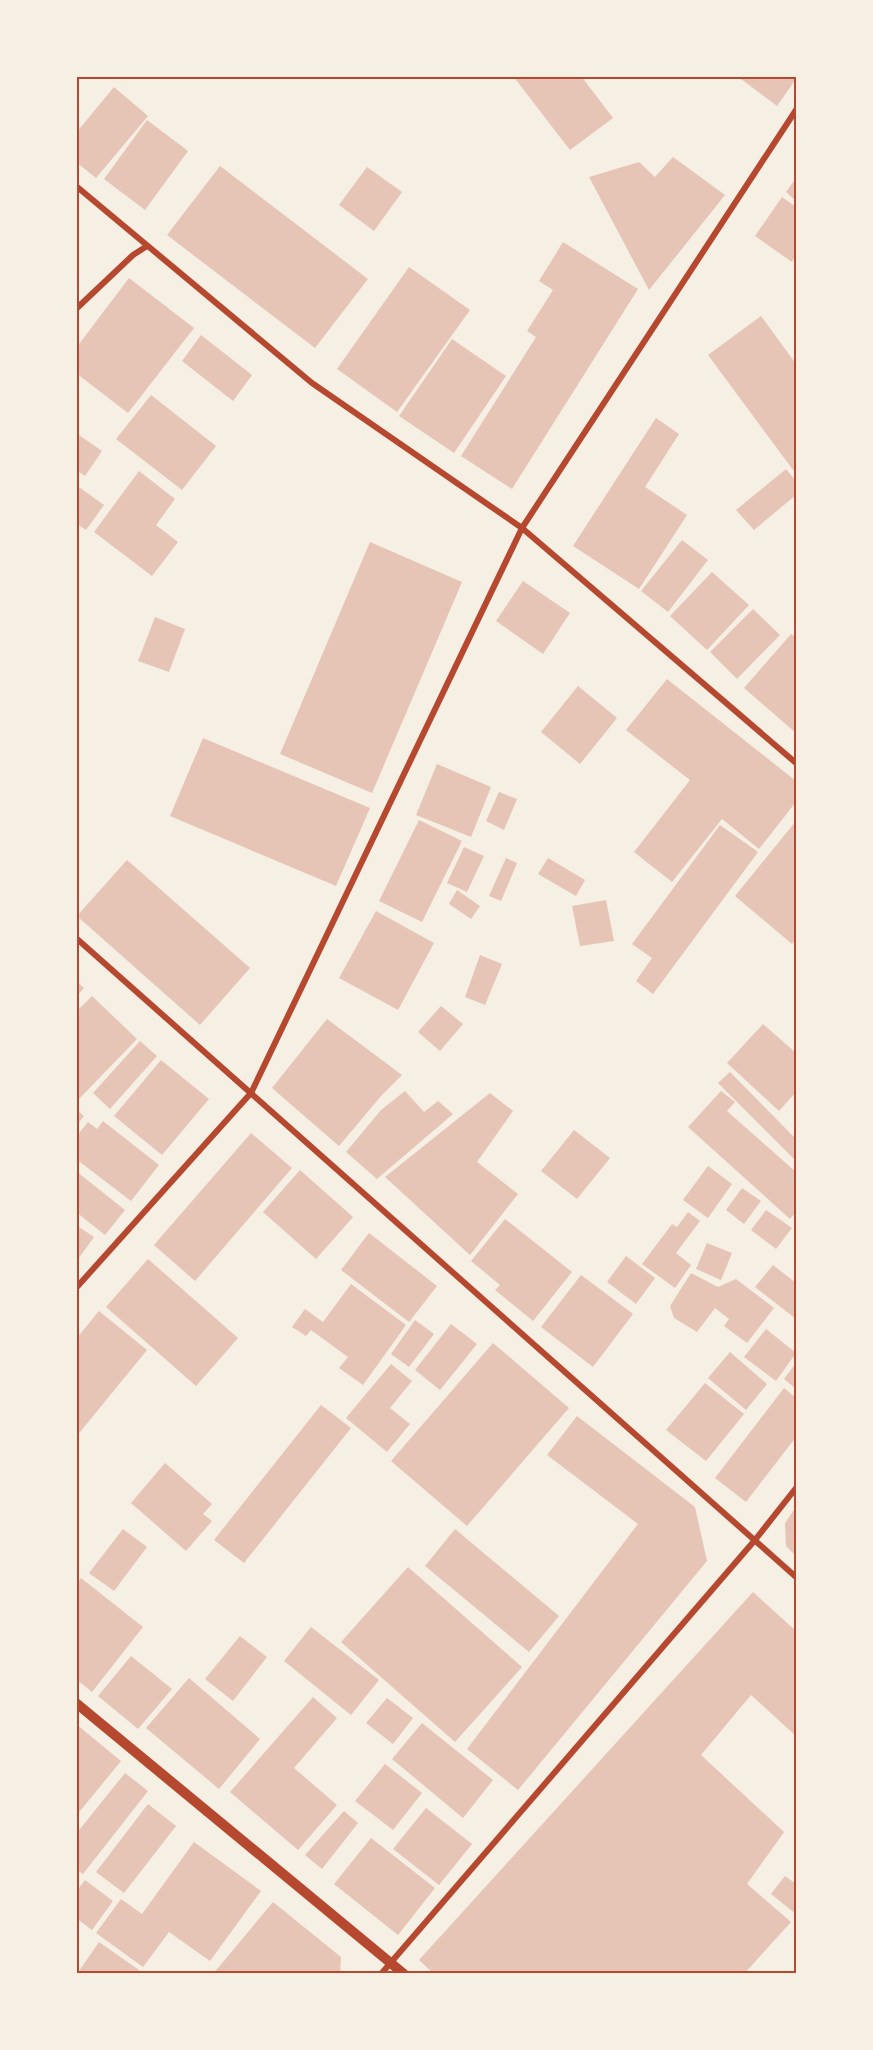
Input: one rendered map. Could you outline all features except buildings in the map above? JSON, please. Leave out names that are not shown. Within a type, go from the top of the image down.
[{"type":"street","points":[[76,1288],[251,1093],[522,528],[796,110]]},
{"type":"street","points":[[76,186],[312,383],[522,528],[796,763]]},
{"type":"street","points":[[76,309],[133,255],[147,246]]},
{"type":"street","points":[[76,938],[796,1577]]},
{"type":"street","points":[[381,1974],[754,1540],[796,1488]]},
{"type":"street","points":[[76,1703],[404,1974]]}]
